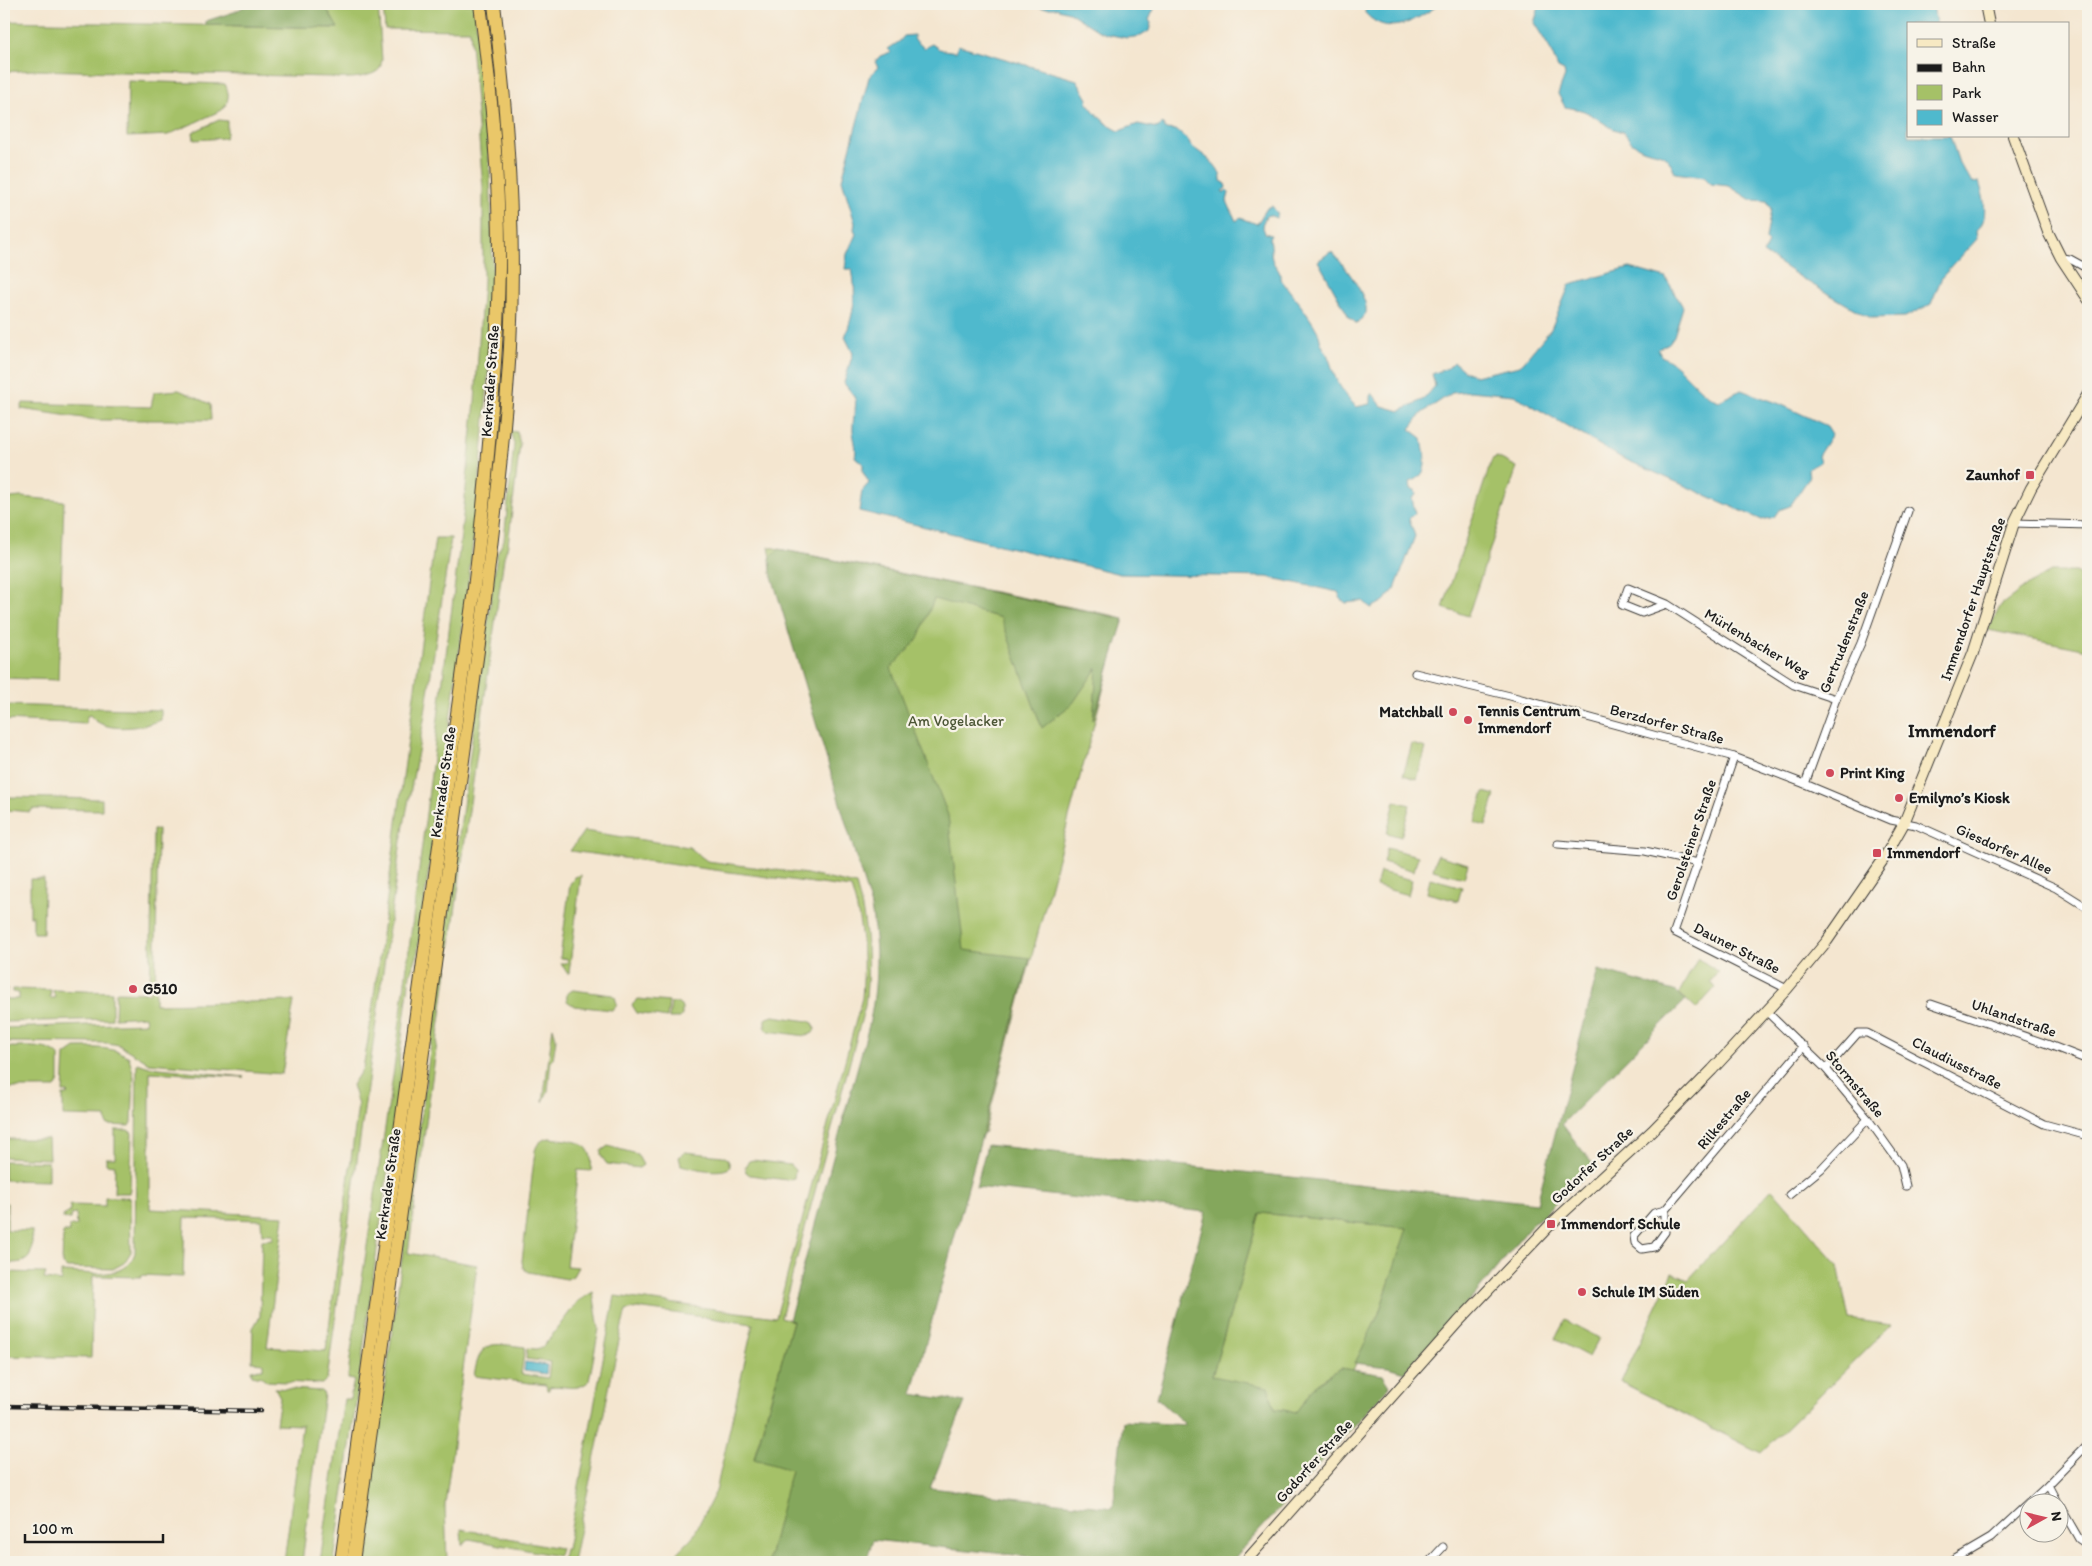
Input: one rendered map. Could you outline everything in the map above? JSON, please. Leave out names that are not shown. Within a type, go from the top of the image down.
[{"type":"highway","name":"Kerkrader Straße","points":[[341,1562],[473,597],[487,477],[496,347],[498,222],[494,117],[480,4]]},
{"type":"highway","name":"Kerkrader Straße","points":[[353,1562],[500,477],[510,346],[511,185],[507,124],[494,4]]},
{"type":"street","points":[[1985,4],[1989,22]]},
{"type":"street","points":[[2014,138],[2048,232],[2061,258],[2088,299]]},
{"type":"street","points":[[2061,258],[2070,259],[2088,269]]},
{"type":"street","name":"Immendorfer Hauptstraße","points":[[1904,823],[1972,653],[2014,522],[2031,488],[2088,394]]},
{"type":"street","name":"Gertrudenstraße","points":[[1805,784],[1836,699],[1861,644],[1908,511]]},
{"type":"street","points":[[2014,522],[2088,526]]},
{"type":"street","name":"Mürlenbacher Weg","points":[[1667,604],[1642,613],[1622,605],[1628,588],[1667,604],[1794,685],[1836,699]]},
{"type":"street","name":"Berzdorfer Straße","points":[[1415,673],[1510,696],[1734,757],[1891,820],[1904,823]]},
{"type":"street","name":"Gerolsteiner Straße","points":[[1674,932],[1734,757]]},
{"type":"street","name":"Giesdorfer Allee","points":[[1904,823],[1916,825],[2011,867],[2056,888],[2088,908]]},
{"type":"street","name":"Godorfer Straße","points":[[1245,1562],[1458,1322],[1551,1224],[1652,1131],[1787,989],[1827,941],[1883,860],[1904,823]]},
{"type":"street","points":[[1558,844],[1645,851],[1698,863]]},
{"type":"street","name":"Dauner Straße","points":[[1674,932],[1787,989]]},
{"type":"street","name":"Uhlandstraße","points":[[1931,1004],[2088,1060]]},
{"type":"street","name":"Stormstraße","points":[[1766,1011],[1826,1069],[1868,1119],[1900,1165],[1906,1186]]},
{"type":"street","name":"Claudiusstraße","points":[[1826,1069],[1858,1033],[1867,1033],[2044,1124],[2088,1136]]},
{"type":"street","name":"Rilkestraße","points":[[1665,1210],[1665,1232],[1654,1247],[1642,1249],[1635,1243],[1634,1236],[1654,1213],[1665,1210],[1804,1046]]},
{"type":"street","points":[[1789,1195],[1821,1169],[1868,1119]]},
{"type":"street","points":[[1950,1562],[1991,1538],[2048,1485],[2088,1444]]},
{"type":"street","points":[[2048,1485],[2053,1494]]},
{"type":"street","points":[[2070,1524],[2079,1539],[2088,1546]]},
{"type":"street","points":[[1428,1562],[1443,1547]]},
{"type":"green space","points":[[249,4],[324,4],[338,28],[206,25],[206,21],[234,12]]},
{"type":"green space","points":[[324,4],[378,4],[382,60],[377,71],[365,76],[342,78],[33,70],[4,72],[4,21],[337,28]]},
{"type":"green space","points":[[383,4],[474,4],[483,83],[489,163],[492,243],[491,323],[480,476],[472,553],[417,957],[410,974],[399,1060],[401,1074],[334,1562],[320,1562],[344,1399],[350,1399],[354,1380],[348,1379],[350,1358],[394,1069],[461,535],[475,402],[483,280],[483,188],[470,30],[385,29]]},
{"type":"green space","points":[[128,81],[225,84],[228,98],[222,110],[168,135],[127,137]]},
{"type":"green space","points":[[219,120],[227,121],[227,134],[225,138],[194,140],[193,132]]},
{"type":"green space","points":[[179,390],[210,404],[211,420],[97,420],[21,409],[23,403],[151,407],[154,392]]},
{"type":"green space","points":[[510,431],[517,432],[520,444],[508,545],[504,557],[408,1253],[477,1265],[445,1505],[447,1562],[361,1562],[497,554],[504,540],[514,444]]},
{"type":"green space","points":[[1497,457],[1517,467],[1468,616],[1443,608],[1492,459]]},
{"type":"green space","points":[[21,497],[64,501],[58,680],[4,678],[4,505],[11,498]]},
{"type":"green space","points":[[435,538],[451,538],[424,720],[401,841],[327,1379],[322,1384],[267,1381],[262,1377],[252,1375],[251,1370],[263,1369],[263,1363],[252,1362],[253,1328],[260,1316],[262,1240],[273,1239],[273,1234],[262,1234],[261,1220],[185,1218],[183,1277],[141,1275],[142,1277],[93,1276],[91,1358],[4,1356],[4,1272],[46,1273],[44,1279],[61,1281],[61,1272],[93,1274],[114,1272],[130,1262],[135,1253],[137,1063],[150,1067],[244,1077],[150,1072],[150,1209],[284,1216],[267,1347],[326,1351],[358,1105],[352,1085],[363,1068],[368,1040]]},
{"type":"green space","name":"Am Vogelacker","points":[[769,547],[1116,616],[1121,624],[984,1134],[842,1120],[873,1014],[877,978],[875,930],[870,902],[773,568]]},
{"type":"green space","points":[[778,549],[1124,619],[1093,720],[1097,668],[1073,703],[1042,728],[1001,618],[934,599],[918,639],[891,668],[948,815],[964,950],[1030,958],[912,1394],[965,1402],[930,1488],[1113,1508],[1123,1421],[1186,1425],[1157,1398],[1206,1212],[976,1187],[987,1145],[1537,1203],[1598,970],[1674,991],[1686,1000],[1562,1124],[1595,1167],[1530,1227],[1473,1297],[1404,1372],[1388,1367],[1355,1363],[1378,1316],[1407,1228],[1260,1213],[1212,1376],[1268,1387],[1275,1409],[1296,1412],[1317,1383],[1341,1368],[1383,1375],[1390,1386],[1231,1562],[1081,1562],[873,1540],[866,1562],[768,1562],[791,1470],[754,1459],[793,1321],[789,1320],[869,1025],[876,966],[871,907],[771,573],[770,558]]},
{"type":"green space","points":[[2051,572],[2076,572],[2088,578],[2088,650],[1988,630],[2001,605],[2029,584]]},
{"type":"green space","points":[[4,705],[161,710],[161,720],[123,728],[104,725],[90,715],[87,716],[86,724],[4,720]]},
{"type":"green space","points":[[1412,744],[1426,748],[1417,779],[1403,775]]},
{"type":"green space","points":[[1484,792],[1495,795],[1486,826],[1475,823]]},
{"type":"green space","points":[[8,797],[102,799],[102,810],[32,809],[31,812],[7,810]]},
{"type":"green space","points":[[1395,801],[1410,805],[1401,837],[1387,833]]},
{"type":"green space","points":[[153,830],[158,830],[155,1004],[294,1001],[282,1074],[149,1063],[119,1045],[108,1043],[4,1042],[4,1028],[146,1023],[145,1016],[115,1018],[116,992],[150,993]]},
{"type":"green space","points":[[584,831],[689,847],[707,861],[807,874],[856,885],[860,900],[868,960],[865,1006],[781,1317],[793,1321],[754,1458],[792,1470],[768,1562],[669,1562],[692,1538],[716,1491],[753,1324],[637,1308],[626,1311],[622,1326],[573,1562],[562,1562],[565,1549],[567,1549],[615,1296],[776,1317],[862,998],[861,929],[855,902],[851,888],[570,851]]},
{"type":"green space","points":[[1387,848],[1418,856],[1414,871],[1383,862]]},
{"type":"green space","points":[[1437,855],[1468,864],[1464,878],[1433,870]]},
{"type":"green space","points":[[1380,872],[1412,880],[1408,895],[1376,886]]},
{"type":"green space","points":[[581,875],[569,973],[567,973],[561,963],[567,963],[568,959],[560,958],[570,884],[575,877]]},
{"type":"green space","points":[[1430,878],[1462,887],[1458,901],[1427,893]]},
{"type":"green space","points":[[30,879],[44,879],[43,933],[33,933],[33,916],[30,916]]},
{"type":"green space","points":[[1698,958],[1718,972],[1710,982],[1715,988],[1696,1009],[1679,993]]},
{"type":"green space","points":[[4,988],[7,988],[5,999],[19,999],[19,993],[12,992],[12,989],[51,990],[50,998],[55,998],[53,990],[112,992],[112,1019],[4,1022]]},
{"type":"green space","points":[[573,990],[612,995],[615,997],[617,1004],[612,1010],[574,1006],[567,1001],[567,994]]},
{"type":"green space","points":[[638,999],[669,1002],[667,1018],[637,1013],[632,1005]]},
{"type":"green space","points":[[671,1003],[677,1003],[682,1007],[680,1018],[669,1018]]},
{"type":"green space","points":[[773,1016],[808,1021],[813,1023],[815,1029],[813,1033],[806,1036],[768,1031],[765,1028],[765,1019]]},
{"type":"green space","points":[[553,1027],[556,1039],[553,1059],[551,1060],[548,1091],[543,1102]]},
{"type":"green space","points":[[4,1047],[48,1049],[59,1056],[59,1081],[55,1088],[4,1088]]},
{"type":"green space","points":[[75,1048],[109,1049],[129,1057],[134,1077],[132,1121],[129,1126],[107,1125],[106,1117],[63,1116],[63,1095],[67,1095],[68,1092],[63,1092],[65,1055]]},
{"type":"green space","points":[[115,1130],[128,1130],[132,1133],[129,1193],[114,1193],[115,1165],[106,1164],[106,1158],[115,1158]]},
{"type":"green space","points":[[549,1138],[574,1141],[586,1147],[590,1153],[591,1171],[578,1170],[566,1266],[578,1267],[573,1276],[567,1279],[528,1272],[523,1268],[522,1261],[535,1151],[540,1142]]},
{"type":"green space","points":[[4,1139],[48,1139],[49,1159],[4,1157]]},
{"type":"green space","points":[[608,1146],[637,1154],[643,1165],[639,1168],[607,1164],[601,1156],[601,1151]]},
{"type":"green space","points":[[685,1152],[723,1156],[728,1159],[730,1167],[714,1171],[681,1165],[679,1157]]},
{"type":"green space","points":[[4,1161],[48,1162],[48,1181],[4,1180]]},
{"type":"green space","points":[[749,1161],[790,1165],[795,1170],[794,1178],[787,1180],[750,1175],[746,1172],[745,1166]]},
{"type":"green space","points":[[1772,1189],[1838,1265],[1849,1319],[1891,1325],[1761,1453],[1621,1382],[1673,1273],[1688,1280]]},
{"type":"green space","points":[[105,1197],[128,1197],[130,1200],[131,1252],[124,1263],[113,1269],[67,1268],[62,1265],[63,1232],[69,1232],[69,1226],[77,1226],[76,1214],[71,1215],[71,1219],[63,1219],[63,1216],[70,1212],[70,1205],[105,1206]]},
{"type":"green space","points":[[4,1203],[7,1203],[7,1230],[32,1231],[31,1253],[26,1260],[21,1262],[4,1263]]},
{"type":"green space","points":[[1260,1213],[1408,1228],[1378,1316],[1353,1370],[1341,1368],[1317,1383],[1297,1412],[1275,1409],[1212,1376]]},
{"type":"green space","points":[[593,1292],[599,1329],[589,1381],[584,1385],[579,1387],[554,1386],[549,1387],[549,1390],[547,1390],[546,1385],[474,1376],[480,1355],[484,1350],[489,1346],[504,1345],[525,1347],[521,1374],[548,1378],[550,1362],[526,1359],[527,1348],[536,1349],[543,1347],[578,1301]]},
{"type":"green space","points":[[1565,1320],[1599,1338],[1589,1357],[1555,1339]]},
{"type":"green space","points":[[275,1388],[321,1391],[324,1394],[302,1562],[284,1562],[302,1425],[276,1424],[280,1397]]},
{"type":"green space","points":[[461,1529],[560,1548],[558,1556],[469,1539],[462,1545]]},
{"type":"water","points":[[1031,4],[1159,4],[1154,9],[1149,20],[1151,23],[1149,31],[1141,36],[1127,38],[1106,34],[1097,30],[1069,12],[1055,8],[1042,8]]},
{"type":"water","points":[[1366,4],[1440,4],[1412,21],[1393,26],[1383,25],[1374,21],[1365,13]]},
{"type":"water","points":[[1540,4],[1933,4],[1936,22],[1907,22],[1907,138],[1951,138],[1959,163],[1972,183],[1979,182],[1983,194],[1985,208],[1983,221],[1976,231],[1977,239],[1942,277],[1931,304],[1905,317],[1870,318],[1763,253],[1768,243],[1766,239],[1771,209],[1767,201],[1751,200],[1729,186],[1711,184],[1704,177],[1675,173],[1667,158],[1641,148],[1631,141],[1624,132],[1613,129],[1584,111],[1565,107],[1558,94],[1565,76],[1564,71],[1558,68],[1549,47],[1534,23]]},
{"type":"water","points":[[914,35],[914,39],[924,48],[932,44],[939,49],[956,52],[958,45],[1077,80],[1088,99],[1087,102],[1090,107],[1101,119],[1119,131],[1138,124],[1157,128],[1163,124],[1165,129],[1176,130],[1189,141],[1190,145],[1210,160],[1218,170],[1221,181],[1225,183],[1226,188],[1222,191],[1224,194],[1227,190],[1229,193],[1227,201],[1236,221],[1240,218],[1257,224],[1267,208],[1272,206],[1278,214],[1276,218],[1269,215],[1266,216],[1262,225],[1265,233],[1271,235],[1269,239],[1273,262],[1280,278],[1314,325],[1336,379],[1356,407],[1370,404],[1372,393],[1382,406],[1400,411],[1424,399],[1435,386],[1432,374],[1448,368],[1454,362],[1463,370],[1475,376],[1520,366],[1551,329],[1570,284],[1630,268],[1666,278],[1683,307],[1674,336],[1669,343],[1658,349],[1661,356],[1676,365],[1704,392],[1719,401],[1741,390],[1780,404],[1827,426],[1832,434],[1818,456],[1820,462],[1808,469],[1809,478],[1790,506],[1779,510],[1774,517],[1762,520],[1620,457],[1514,395],[1470,391],[1452,393],[1422,413],[1410,429],[1422,438],[1425,458],[1424,469],[1421,475],[1410,482],[1411,489],[1415,490],[1416,495],[1412,498],[1415,513],[1409,519],[1415,536],[1395,589],[1384,601],[1371,608],[1363,601],[1346,603],[1341,599],[1338,592],[1267,577],[1120,574],[859,511],[862,491],[869,483],[863,472],[863,464],[855,457],[853,423],[855,399],[844,383],[853,353],[845,337],[851,320],[854,295],[852,269],[845,269],[847,254],[856,234],[854,229],[855,223],[842,180],[869,77],[878,67],[875,62],[880,56],[891,52],[888,49],[904,36]]},
{"type":"water","points":[[1330,252],[1333,253],[1349,273],[1364,299],[1366,313],[1357,324],[1349,317],[1318,261]]},
{"type":"water","points":[[525,1362],[547,1365],[546,1374],[524,1371]]},
{"type":"railway","points":[[4,1406],[261,1411]]},
{"type":"place","name":"Zaunhof","points":[[2030,475]]},
{"type":"place","name":"Matchball","points":[[1453,712]]},
{"type":"place","name":"Tennis Centrum Immendorf","points":[[1468,720]]},
{"type":"place","name":"Print King","points":[[1830,773]]},
{"type":"place","name":"Emilyno’s Kiosk","points":[[1899,798]]},
{"type":"place","name":"Immendorf","points":[[1877,853]]},
{"type":"place","name":"G510","points":[[133,989]]},
{"type":"place","name":"Immendorf Schule","points":[[1551,1224]]},
{"type":"place","name":"Schule IM Süden","points":[[1582,1292]]},
{"type":"district","name":"Immendorf","points":[[1952,731]]}]
